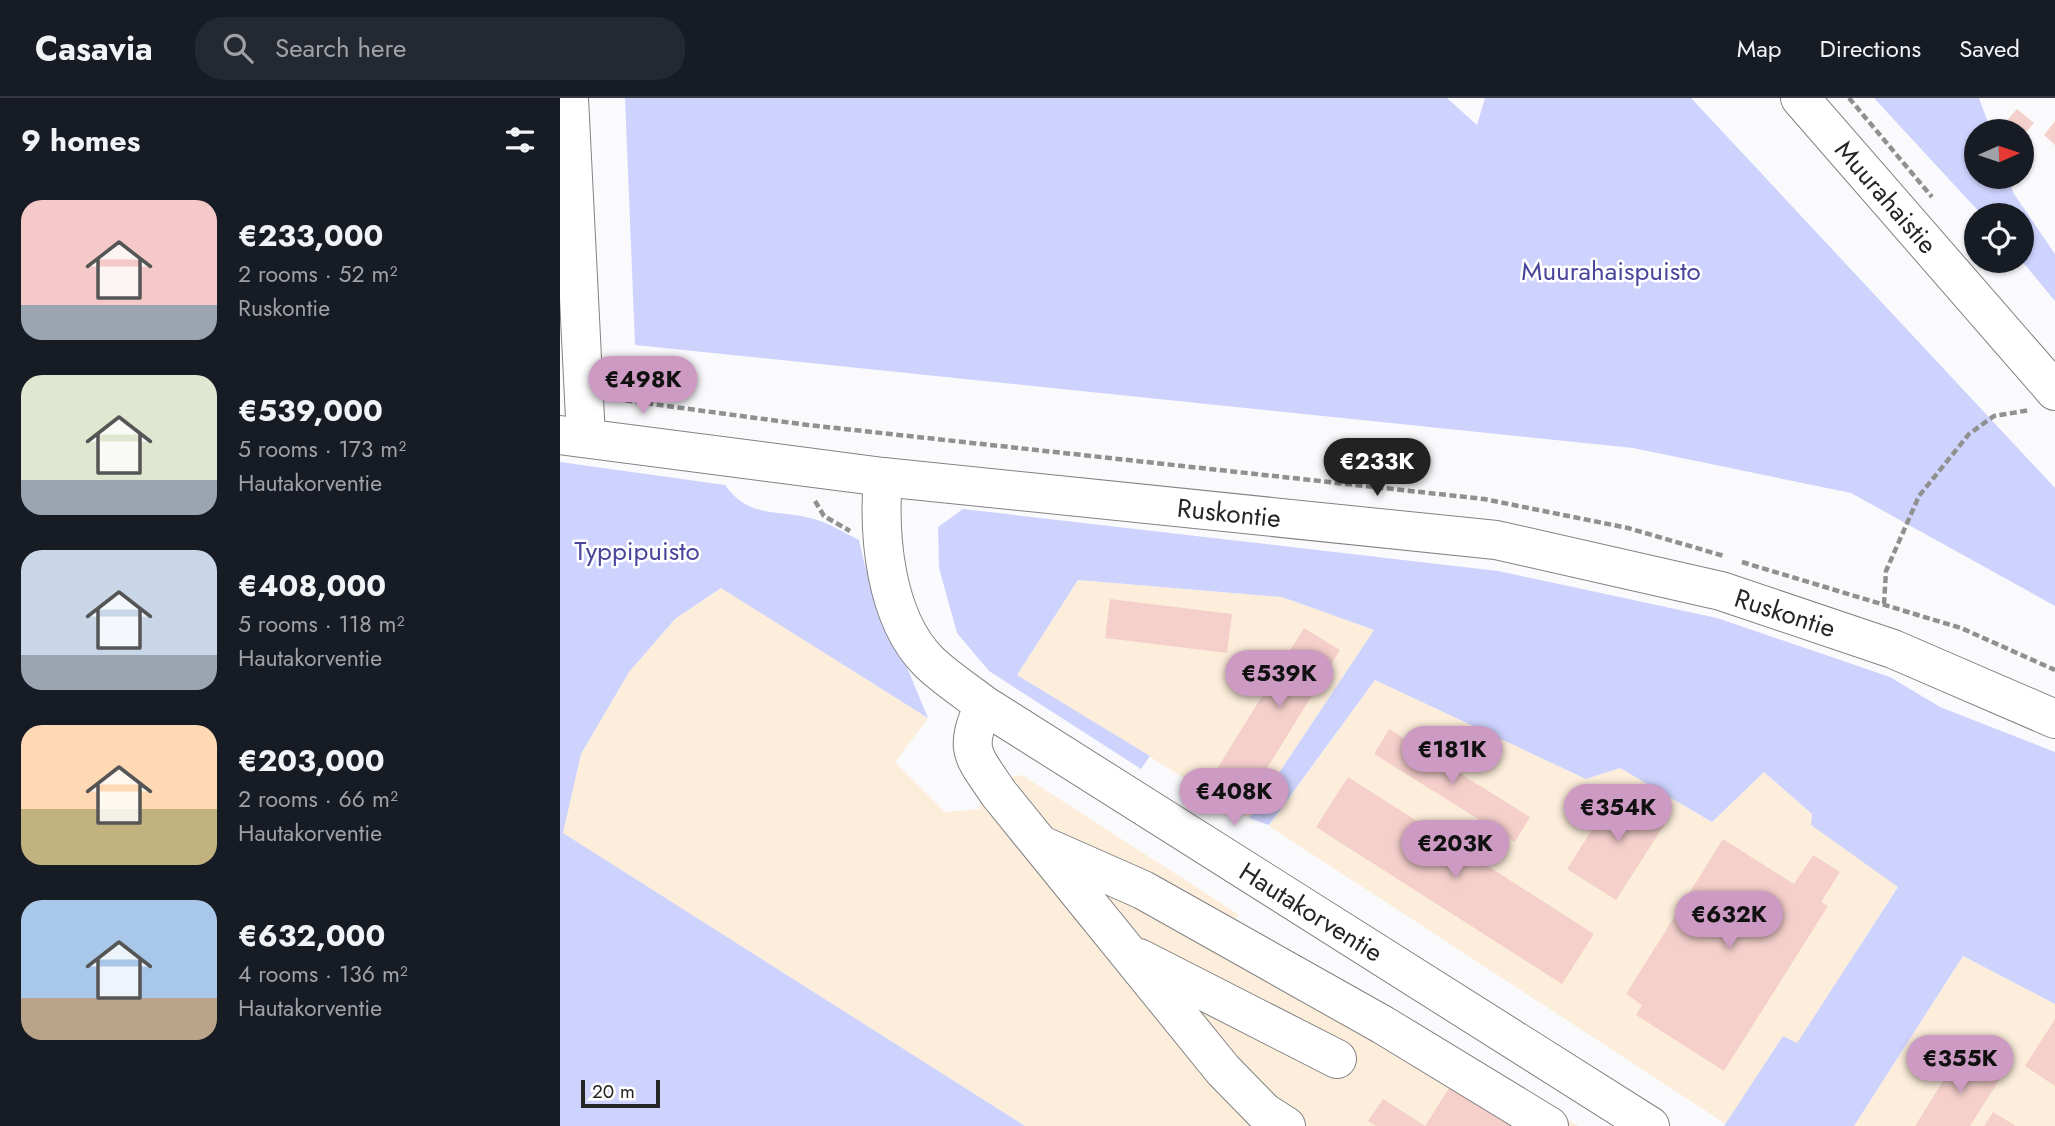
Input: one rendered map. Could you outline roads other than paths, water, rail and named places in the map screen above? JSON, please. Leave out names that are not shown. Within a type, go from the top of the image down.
[{"type":"street","points":[[569,98],[573,436]]},
{"type":"street","name":"Muurahaistie","points":[[1801,98],[2054,390]]},
{"type":"street","name":"Ruskontie","points":[[573,436],[883,477],[1496,540],[1721,591],[1893,649],[2055,719]]},
{"type":"street","name":"Hautakorventie","points":[[883,477],[880,508],[889,584],[900,619],[928,661],[984,705],[1650,1126]]},
{"type":"street","points":[[984,705],[972,738],[973,754],[999,794],[1223,1070],[1264,1112],[1286,1126]]},
{"type":"street","points":[[1041,845],[1143,890],[1383,1025],[1549,1126]]},
{"type":"street","points":[[1128,953],[1337,1059]]},
{"type":"park label","name":"Muurahaispuisto","points":[[1611,271]]},
{"type":"park label","name":"Typpipuisto","points":[[637,551]]}]
